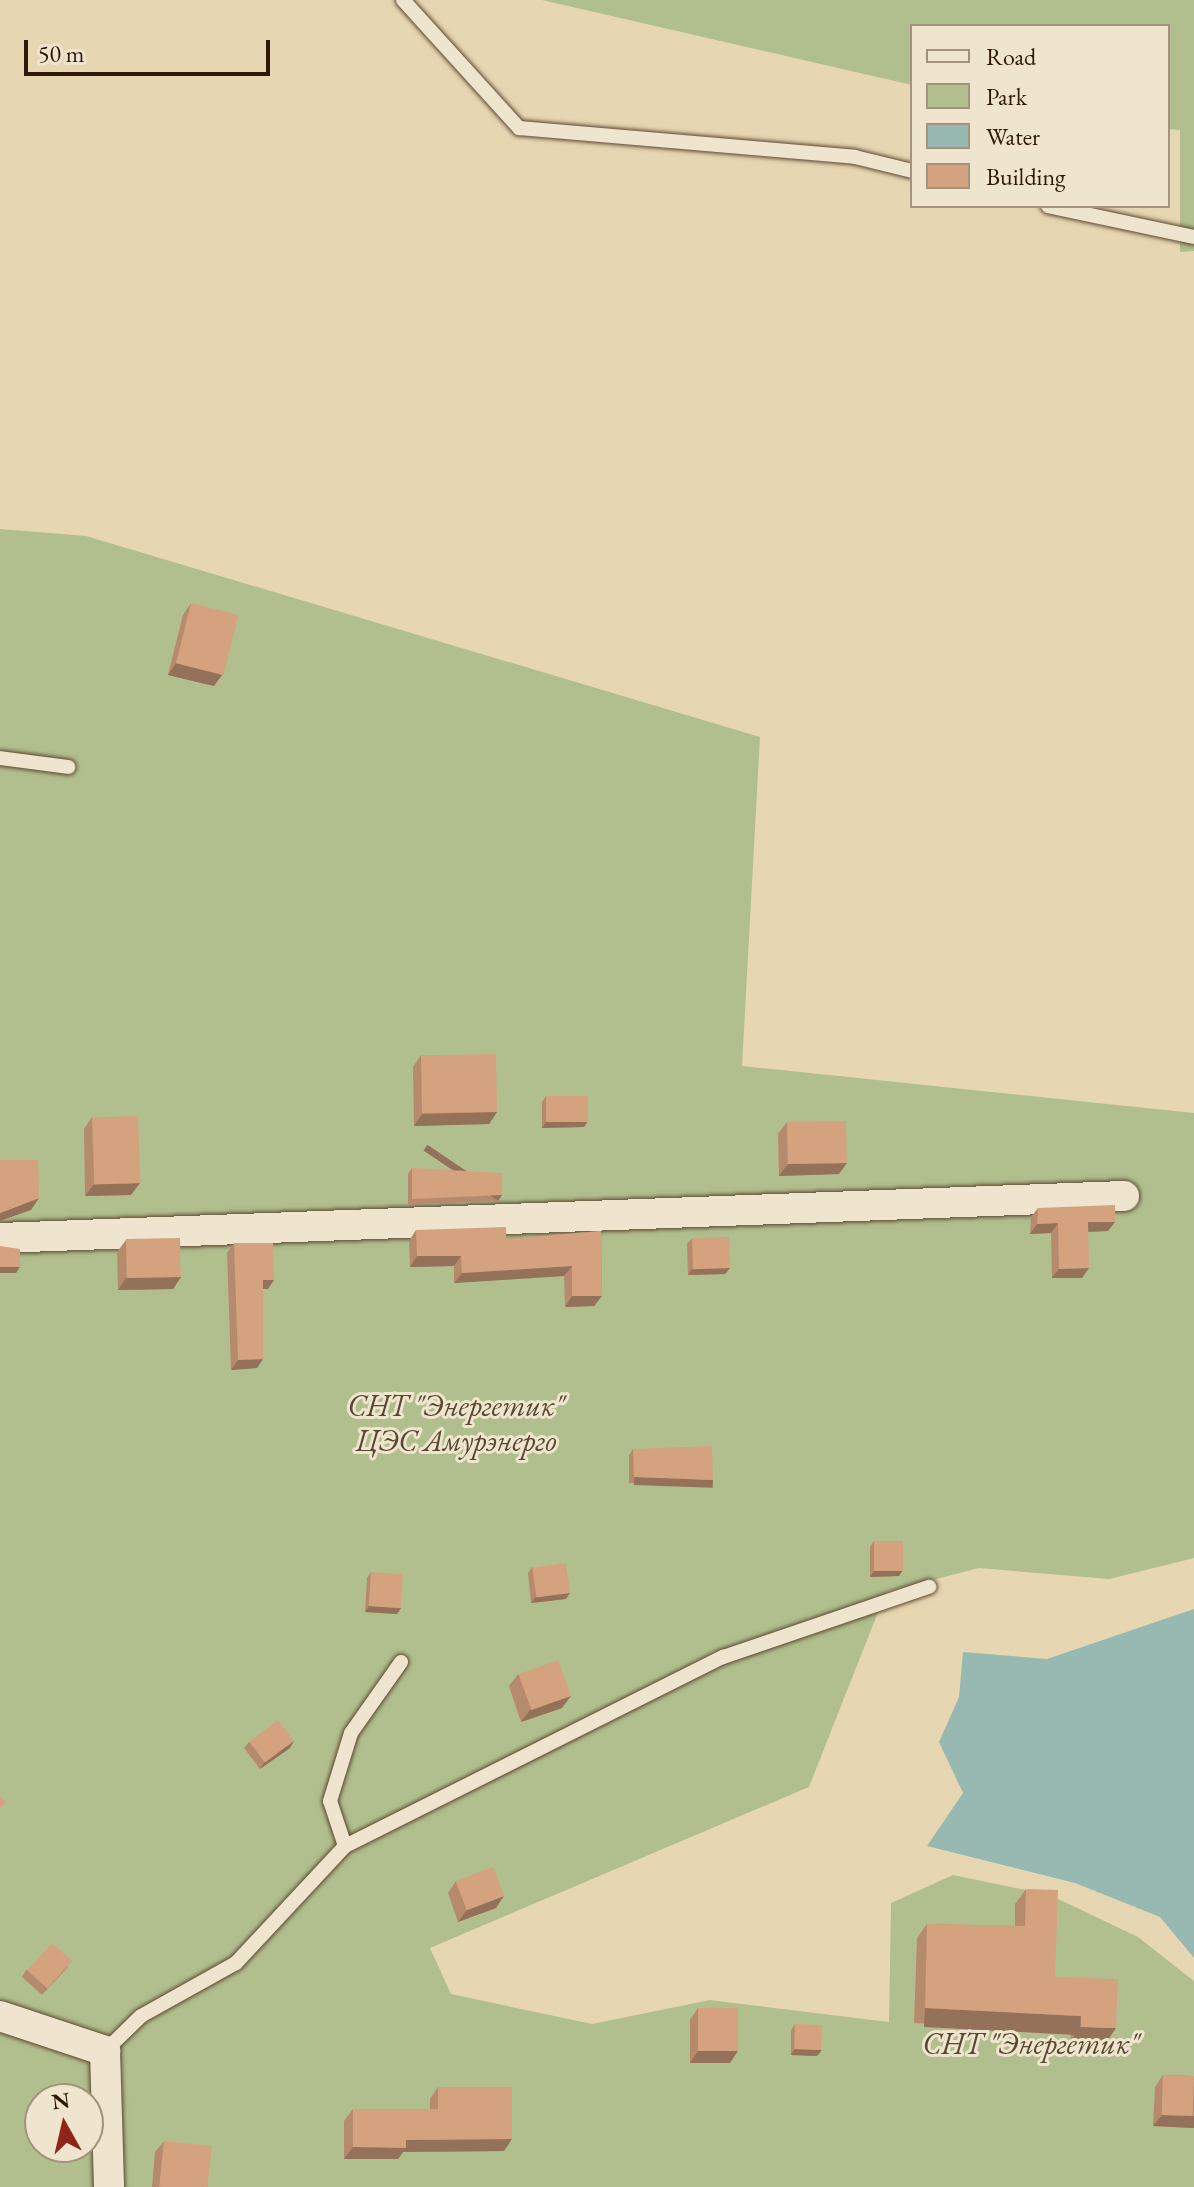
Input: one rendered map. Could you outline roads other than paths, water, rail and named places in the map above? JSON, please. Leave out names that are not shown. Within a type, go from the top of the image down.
[{"type":"street","points":[[0,1238],[1124,1196]]},
{"type":"street","points":[[0,2016],[105,2051],[109,2187]]},
{"type":"lane","points":[[403,0],[519,128],[855,157],[910,171]]},
{"type":"lane","points":[[1057,208],[1194,237]]},
{"type":"lane","points":[[0,758],[68,767]]},
{"type":"lane","points":[[105,2051],[141,2016],[236,1963],[345,1846],[723,1657],[929,1587]]},
{"type":"lane","points":[[345,1846],[330,1801],[351,1733],[401,1662]]},
{"type":"water","points":[[1194,1609],[1194,1958],[1160,1917],[1075,1883],[927,1846],[963,1793],[939,1742],[959,1697],[963,1652],[1047,1659]]},
{"type":"park label","name":"СНТ \"Энергетик\" ЦЭС Амурэнерго","points":[[456,1423]]},
{"type":"park label","name":"СНТ \"Энергетик\"","points":[[1031,2044]]}]
